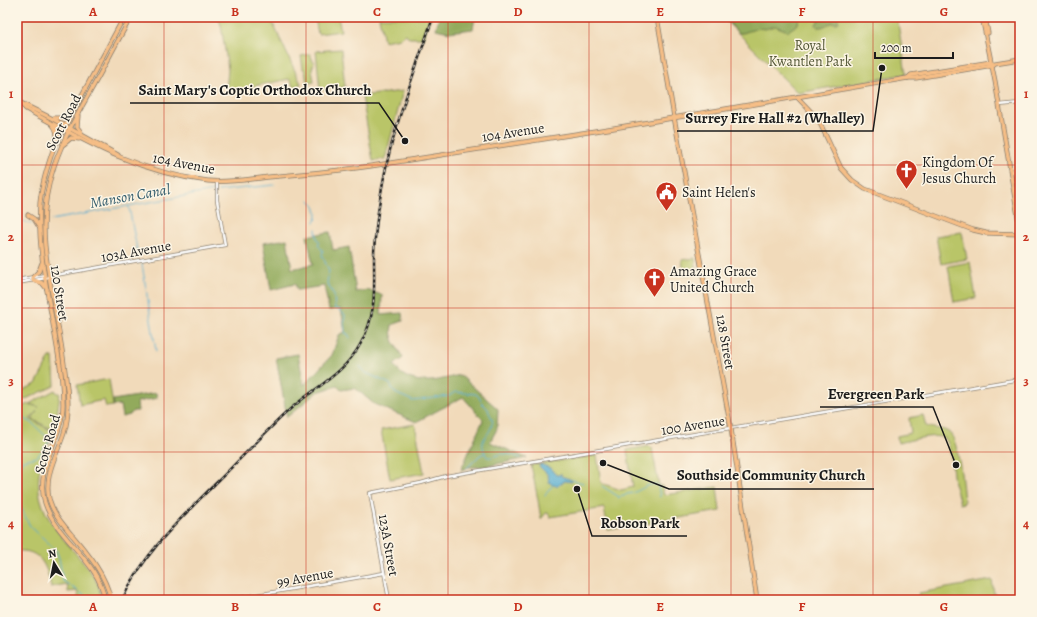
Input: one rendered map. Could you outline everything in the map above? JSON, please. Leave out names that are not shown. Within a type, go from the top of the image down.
[{"type":"main road","name":"Scott Road","points":[[43,246],[40,229],[42,187],[54,147],[124,17]]},
{"type":"main road","name":"Scott Road","points":[[43,246],[45,234],[45,213],[49,185],[60,149],[131,17]]},
{"type":"main road","name":"128 Street","points":[[657,17],[731,429],[757,600]]},
{"type":"main road","points":[[983,17],[1020,228]]},
{"type":"main road","name":"104 Avenue","points":[[19,102],[121,157],[147,168],[170,174],[218,181],[341,171],[674,118],[910,76],[912,79],[1020,59]]},
{"type":"main road","points":[[797,97],[818,119],[843,170],[858,185],[876,194],[979,232],[1020,234]]},
{"type":"main road","points":[[54,147],[57,136],[55,126],[51,120],[62,118],[75,108]]},
{"type":"main road","points":[[60,149],[70,138],[83,137],[77,127],[79,112]]},
{"type":"main road","points":[[40,214],[43,216],[42,228],[45,234]]},
{"type":"main road","points":[[28,215],[34,219],[40,229]]},
{"type":"main road","name":"120 Street","points":[[43,246],[43,260],[62,342]]},
{"type":"main road","name":"120 Street","points":[[43,246],[47,289],[56,343]]},
{"type":"main road","points":[[43,260],[39,271],[33,279],[42,283],[47,289]]},
{"type":"main road","name":"Scott Road","points":[[62,342],[68,389],[67,420],[64,434],[49,472],[49,498],[59,519],[93,561],[104,579],[111,600]]},
{"type":"main road","name":"Scott Road","points":[[56,343],[63,392],[62,419],[59,432],[45,469],[42,483],[43,495],[54,521],[89,564],[100,582],[105,600]]},
{"type":"street","points":[[999,105],[1020,103]]},
{"type":"street","name":"103A Avenue","points":[[17,280],[47,277],[225,245],[217,200],[218,181]]},
{"type":"street","name":"103A Avenue","points":[[17,284],[33,279]]},
{"type":"street","name":"100 Avenue","points":[[370,493],[421,483],[446,476],[1020,379]]},
{"type":"street","name":"123A Street","points":[[370,493],[389,600]]},
{"type":"street","name":"99 Avenue","points":[[228,600],[384,573]]},
{"type":"green space","points":[[218,17],[270,17],[301,84],[294,87],[289,79],[226,93],[228,69],[221,25]]},
{"type":"green space","points":[[315,17],[338,17],[341,31],[318,34]]},
{"type":"green space","points":[[379,17],[431,17],[423,38],[409,38],[405,34],[400,38],[384,41]]},
{"type":"green space","points":[[439,17],[475,17],[473,29],[449,32],[436,29]]},
{"type":"green space","name":"Royal Kwantlen Park","points":[[722,17],[897,17],[906,74],[798,93]]},
{"type":"green space","points":[[724,17],[799,17],[798,24],[788,31],[775,26],[738,33]]},
{"type":"green space","points":[[820,17],[837,17],[839,22],[818,27],[816,25]]},
{"type":"green space","points":[[341,49],[345,87],[320,90],[316,51]]},
{"type":"green space","points":[[310,54],[314,63],[312,69],[314,82],[307,83],[301,56]]},
{"type":"green space","points":[[403,91],[385,159],[373,161],[362,96]]},
{"type":"green space","points":[[330,232],[333,250],[349,247],[356,292],[367,290],[382,295],[381,315],[402,313],[403,321],[392,325],[391,330],[394,342],[403,358],[394,365],[398,370],[405,376],[419,381],[439,380],[460,375],[498,409],[497,429],[490,442],[527,458],[482,467],[469,467],[461,470],[483,420],[463,397],[416,422],[374,404],[355,388],[341,390],[337,386],[317,392],[287,417],[276,358],[298,354],[304,385],[332,355],[339,335],[345,332],[341,309],[329,310],[324,286],[297,290],[295,284],[271,290],[263,243],[287,239],[292,269],[313,264],[307,236]]},
{"type":"green space","points":[[962,232],[967,259],[941,264],[936,236]]},
{"type":"green space","points":[[695,258],[697,273],[684,275],[682,260]]},
{"type":"green space","points":[[970,262],[976,298],[954,302],[948,266]]},
{"type":"green space","points":[[50,357],[53,357],[54,386],[17,403],[17,393],[36,384]]},
{"type":"green space","points":[[109,379],[113,406],[106,407],[104,400],[80,405],[77,385]]},
{"type":"green space","points":[[55,390],[57,393],[60,393],[55,431],[32,419],[37,411],[30,419],[54,432],[41,463],[39,481],[40,498],[45,512],[53,526],[94,577],[102,600],[79,600],[77,591],[68,592],[67,584],[51,587],[42,561],[32,553],[17,551],[17,409],[28,404],[39,407],[29,404]]},
{"type":"green space","points":[[156,393],[157,398],[137,402],[138,411],[133,411],[130,415],[122,417],[120,405],[114,406],[113,400]]},
{"type":"green space","points":[[923,415],[926,426],[948,431],[953,438],[960,466],[964,503],[960,504],[954,483],[949,446],[944,438],[934,436],[898,443],[897,436],[911,433],[909,418]]},
{"type":"green space","points":[[415,424],[424,473],[390,479],[381,430]]},
{"type":"green space","points":[[650,446],[652,448],[659,486],[662,486],[664,495],[717,487],[720,511],[608,530],[604,508],[550,517],[548,513],[546,513],[541,519],[531,465],[597,455],[601,483],[621,490],[633,487],[627,450]]},
{"type":"green space","points":[[992,580],[995,600],[920,600],[919,593]]},
{"type":"water","points":[[540,464],[550,468],[556,475],[561,473],[561,476],[572,480],[572,482],[565,481],[556,486],[551,484],[549,482],[548,475],[539,466]]},
{"type":"waterway","name":"Manson Canal","points":[[218,191],[274,185]]},
{"type":"waterway","name":"Manson Canal","points":[[51,220],[214,191]]},
{"type":"waterway","points":[[310,200],[317,211],[315,222]]},
{"type":"waterway","points":[[129,207],[138,255]]},
{"type":"waterway","name":"Manson Canal","points":[[23,221],[31,224]]},
{"type":"waterway","points":[[316,229],[317,238],[320,243],[318,245],[323,251],[322,255],[329,271],[327,283],[334,295],[335,309],[338,309],[345,315],[345,333],[348,334],[350,338]]},
{"type":"waterway","points":[[142,264],[156,351]]},
{"type":"waterway","points":[[360,366],[364,372],[390,384],[395,393],[413,401],[449,396],[455,392],[476,394],[488,409],[492,420],[490,429],[483,442],[487,457],[504,454],[521,458]]},
{"type":"waterway","points":[[17,416],[31,422],[50,440],[37,457],[23,460],[18,468],[17,479]]},
{"type":"waterway","points":[[467,468],[480,455],[485,453]]},
{"type":"waterway","points":[[572,480],[583,483]]},
{"type":"waterway","points":[[619,498],[654,484],[658,485],[660,497]]},
{"type":"waterway","points":[[545,495],[553,485]]},
{"type":"waterway","points":[[17,486],[20,506],[30,526],[56,550],[63,581],[91,600]]},
{"type":"waterway","points":[[602,486],[619,497]]},
{"type":"railway","points":[[122,600],[140,568],[174,525],[287,412],[337,373],[346,364],[361,343],[370,322],[374,301],[375,234],[386,165],[410,83],[433,17]]},
{"type":"place","name":"Surrey Fire Hall #2 (Whalley)","points":[[882,68]]},
{"type":"place","name":"Saint Mary's Coptic Orthodox Church","points":[[405,141]]},
{"type":"place","name":"Kingdom Of Jesus Church","points":[[907,190]]},
{"type":"place","name":"Saint Helen's","points":[[666,212]]},
{"type":"place","name":"Amazing Grace United Church","points":[[655,298]]},
{"type":"place","name":"Southside Community Church","points":[[603,463]]},
{"type":"place","name":"Evergreen Park","points":[[956,465]]},
{"type":"place","name":"Robson Park","points":[[577,489]]}]
